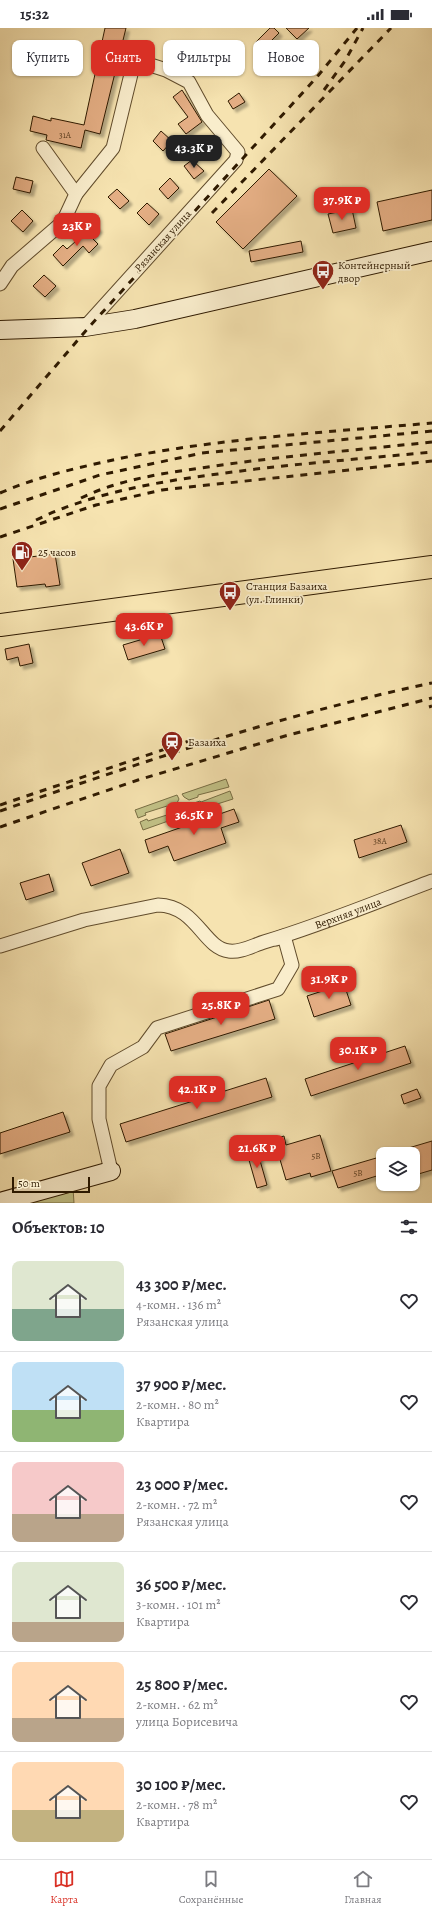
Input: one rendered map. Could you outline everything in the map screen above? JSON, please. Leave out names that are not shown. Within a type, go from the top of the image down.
[{"type":"highway","points":[[0,625],[432,567]]},
{"type":"street","name":"Рязанская улица","points":[[76,194],[113,148],[133,66],[134,63],[138,61],[166,70],[189,82],[207,115],[238,152],[236,160],[85,328]]},
{"type":"street","points":[[0,284],[12,266],[63,222],[76,194],[43,148]]},
{"type":"street","points":[[0,330],[85,328],[135,319],[432,251]]},
{"type":"street","name":"Верхняя улица","points":[[0,946],[84,920],[158,905],[170,905],[184,912],[219,948],[230,952],[284,936],[432,881]]},
{"type":"street","points":[[0,1202],[111,1171],[99,1119],[100,1086],[111,1065],[143,1046],[157,1028],[278,989],[292,965],[284,936]]},
{"type":"green space","points":[[226,779],[229,787],[198,795],[198,797],[189,800],[182,794]]},
{"type":"green space","points":[[230,791],[233,799],[189,813],[188,810],[191,804],[201,802]]},
{"type":"green space","points":[[177,795],[179,799],[176,805],[168,808],[167,806],[145,813],[146,815],[138,818],[135,810]]},
{"type":"green space","points":[[177,809],[183,811],[185,815],[143,830],[140,822],[170,814],[169,812]]},
{"type":"green space","points":[[73,1188],[74,1203],[18,1203]]},
{"type":"building","points":[[105,28],[126,28],[123,40],[102,40]]},
{"type":"building","points":[[270,28],[274,28],[279,33],[272,40],[258,40]]},
{"type":"building","points":[[286,28],[309,28],[297,39]]},
{"type":"building","points":[[95,76],[114,76],[100,134],[85,130],[81,148],[46,140],[47,135],[30,131],[33,116],[51,121],[51,118],[84,125]]},
{"type":"building","points":[[182,90],[202,122],[186,134],[178,124],[188,117],[173,97]]},
{"type":"building","points":[[239,93],[245,102],[233,109],[228,101]]},
{"type":"building","points":[[161,131],[172,141],[163,151],[153,141]]},
{"type":"building","points":[[192,160],[204,171],[194,179],[184,166]]},
{"type":"building","points":[[269,169],[297,196],[243,249],[216,222]]},
{"type":"building","points":[[16,177],[33,181],[30,193],[13,189]]},
{"type":"building","points":[[170,178],[179,188],[168,199],[159,189]]},
{"type":"building","points":[[117,189],[129,201],[120,209],[108,197]]},
{"type":"building","points":[[432,190],[432,220],[383,231],[377,202]]},
{"type":"building","points":[[147,203],[159,214],[149,225],[137,213]]},
{"type":"building","points":[[352,209],[356,228],[333,233],[328,214]]},
{"type":"building","points":[[22,210],[33,221],[23,232],[11,221]]},
{"type":"building","points":[[94,225],[99,229],[91,237],[98,244],[89,253],[83,246],[63,266],[53,255],[63,245],[67,249]]},
{"type":"building","points":[[301,241],[303,252],[251,262],[249,251]]},
{"type":"building","points":[[44,275],[56,286],[45,297],[33,286]]},
{"type":"building","points":[[55,554],[60,585],[46,587],[45,584],[17,587],[13,559]]},
{"type":"building","points":[[160,634],[165,649],[128,660],[123,645]]},
{"type":"building","points":[[29,644],[33,663],[20,666],[18,657],[7,660],[5,649]]},
{"type":"building","points":[[234,809],[239,822],[221,828],[226,843],[174,861],[168,846],[149,853],[145,840]]},
{"type":"building","points":[[401,825],[407,842],[359,858],[354,840]]},
{"type":"building","points":[[120,849],[129,873],[91,886],[82,863]]},
{"type":"building","points":[[49,874],[54,891],[26,900],[20,883]]},
{"type":"building","points":[[344,984],[351,1005],[314,1017],[307,996]]},
{"type":"building","points":[[269,1000],[275,1019],[171,1051],[165,1034]]},
{"type":"building","points":[[405,1046],[411,1063],[311,1096],[305,1079]]},
{"type":"building","points":[[266,1078],[272,1097],[126,1142],[120,1124]]},
{"type":"building","points":[[417,1089],[421,1098],[404,1104],[401,1095]]},
{"type":"building","points":[[63,1112],[70,1132],[0,1154],[0,1133]]},
{"type":"building","points":[[320,1135],[331,1171],[311,1177],[310,1173],[286,1180],[274,1139],[284,1136],[286,1145]]},
{"type":"building","points":[[432,1141],[432,1170],[420,1174],[420,1147],[412,1147]]},
{"type":"building","points":[[257,1150],[267,1185],[257,1188],[247,1153]]},
{"type":"building","points":[[376,1158],[376,1176],[338,1188],[332,1171]]},
{"type":"railway","points":[[0,431],[89,327],[317,77],[357,28]]},
{"type":"railway","points":[[324,90],[345,61],[363,28]]},
{"type":"railway","points":[[212,213],[391,28]]},
{"type":"railway","points":[[0,493],[60,472],[160,451],[276,436],[432,423]]},
{"type":"railway","points":[[0,509],[100,475],[202,453],[432,431]]},
{"type":"railway","points":[[81,498],[96,491],[127,481],[176,472],[320,453],[432,442]]},
{"type":"railway","points":[[36,520],[57,511],[102,496],[171,481],[271,467],[432,452]]},
{"type":"railway","points":[[0,537],[96,505],[162,490],[432,461]]},
{"type":"railway","points":[[0,811],[214,740],[322,709],[432,683]]},
{"type":"railway","points":[[0,827],[138,780],[285,736],[432,698]]},
{"type":"railway","points":[[0,805],[192,740]]},
{"type":"place","name":"Контейнерный двор","points":[[323,290]]},
{"type":"place","name":"25 часов","points":[[22,572]]},
{"type":"place","name":"Станция Базаиха (ул. Глинки)","points":[[230,612]]},
{"type":"place","name":"Базаиха","points":[[172,762]]}]
